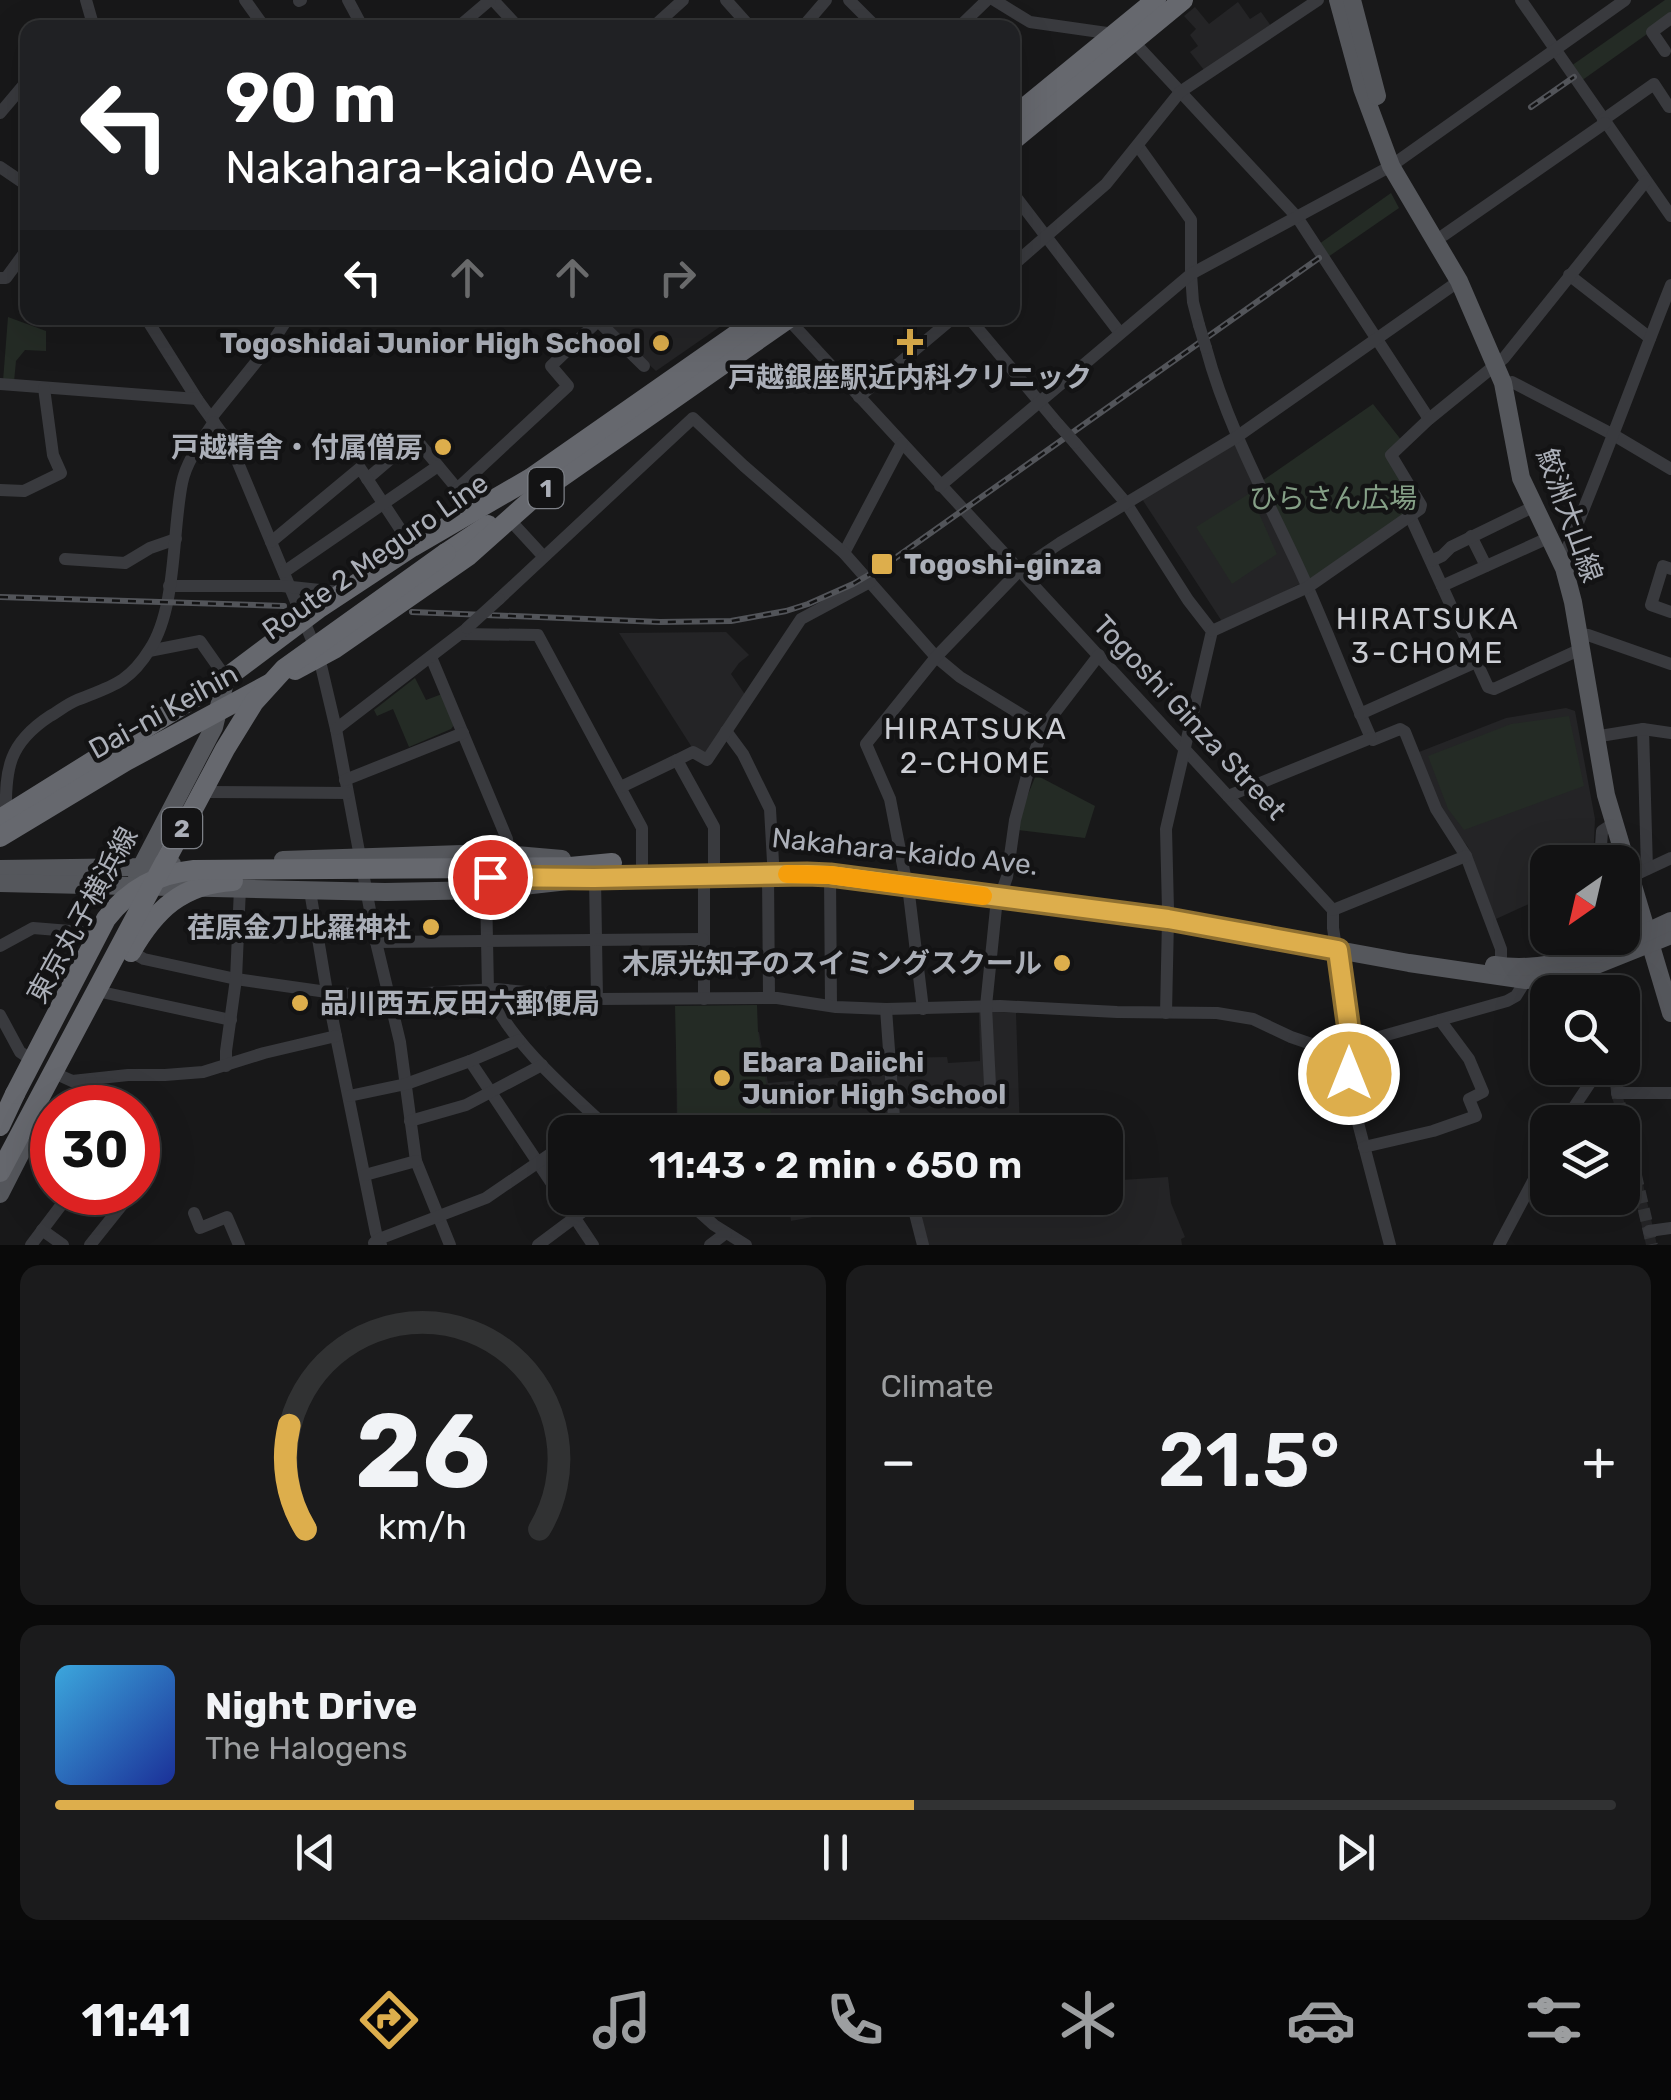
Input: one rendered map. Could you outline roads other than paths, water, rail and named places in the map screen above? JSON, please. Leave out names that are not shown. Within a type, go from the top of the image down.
[{"type":"highway","points":[[1020,112],[1183,0]]},
{"type":"highway","points":[[1020,134],[1124,37],[1153,1]]},
{"type":"highway","name":"Dai-ni Keihin","points":[[0,838],[126,761],[319,657],[468,556],[510,519],[536,485],[751,325]]},
{"type":"highway","name":"Dai-ni Keihin","points":[[3,816],[226,678],[304,619],[412,547],[474,510],[536,485],[777,325]]},
{"type":"highway","name":"Route 2 Meguro Line","points":[[0,1144],[217,735],[246,691],[288,649],[536,485]]},
{"type":"highway","name":"Route 2 Meguro Line","points":[[58,1085],[225,748],[254,702],[295,660],[443,548]]},
{"type":"highway","name":"Route 2 Meguro Line","points":[[0,1122],[106,919],[144,884],[165,875],[194,870],[488,878],[612,863]]},
{"type":"highway","name":"Route 2 Meguro Line","points":[[58,1085],[86,1028],[150,922],[186,892],[228,881],[594,878]]},
{"type":"highway","name":"Route 2 Meguro Line","points":[[0,1172],[30,1132]]},
{"type":"main road","name":"鮫洲大山線","points":[[1338,0],[1362,88],[1394,163],[1512,382],[1535,487],[1563,554],[1600,736],[1628,845]]},
{"type":"main road","name":"鮫洲大山線","points":[[1352,0],[1394,163],[1444,235],[1473,288],[1500,362],[1517,463],[1548,538],[1563,554]]},
{"type":"main road","name":"東京丸子横浜線","points":[[0,1122],[201,755],[214,727],[226,678]]},
{"type":"main road","name":"東京丸子横浜線","points":[[57,1085],[247,719],[281,678]]},
{"type":"main road","name":"鮫洲大山線","points":[[1600,736],[1602,781],[1623,845]]},
{"type":"main road","name":"Nakahara-kaido Ave.","points":[[0,869],[509,854],[709,869]]},
{"type":"main road","name":"Nakahara-kaido Ave.","points":[[770,868],[805,862],[907,881]]},
{"type":"main road","name":"Nakahara-kaido Ave.","points":[[594,878],[770,868],[907,881],[1168,915],[1502,966],[1558,963],[1575,955]]},
{"type":"main road","name":"2","points":[[0,882],[366,892],[488,878]]},
{"type":"main road","points":[[32,1060],[36,1044],[103,916],[104,902],[88,883]]},
{"type":"main road","name":"東京丸子横浜線","points":[[128,950],[168,906],[202,888]]},
{"type":"main road","name":"鮫洲大山線","points":[[1640,889],[1659,934],[1671,980]]},
{"type":"main road","name":"鮫洲大山線","points":[[1659,934],[1671,1013]]},
{"type":"main road","name":"Nakahara-kaido Ave.","points":[[1337,943],[1409,963],[1526,980],[1555,978],[1592,967],[1659,934]]},
{"type":"main road","name":"東京丸子横浜線","points":[[0,1194],[30,1139]]},
{"type":"street","points":[[467,20],[492,0],[511,20]]},
{"type":"street","points":[[661,20],[683,0]]},
{"type":"street","points":[[726,0],[744,20]]},
{"type":"street","points":[[809,20],[826,0]]},
{"type":"street","points":[[849,0],[870,20]]},
{"type":"street","points":[[967,20],[990,0],[1030,22],[1124,37],[1296,217],[1429,419]]},
{"type":"street","points":[[1020,259],[1106,184],[1180,92],[1318,0]]},
{"type":"street","points":[[1521,0],[1671,216]]},
{"type":"street","points":[[940,486],[1191,274],[1394,163],[1624,0]]},
{"type":"street","points":[[1665,51],[1652,32],[1671,18]]},
{"type":"street","points":[[1444,235],[1654,84],[1671,106]]},
{"type":"street","points":[[0,113],[20,89]]},
{"type":"street","points":[[1138,146],[1190,220],[1193,302],[1206,348],[1238,436],[1371,738]]},
{"type":"street","points":[[1212,630],[1308,588],[1420,509],[1391,455],[1500,362],[1646,181]]},
{"type":"street","points":[[1020,202],[1120,332]]},
{"type":"street","points":[[0,278],[6,278],[20,259]]},
{"type":"street","points":[[1570,275],[1650,338]]},
{"type":"street","points":[[923,1008],[907,881],[890,799],[866,744],[936,657],[1020,570],[1238,436],[1458,280]]},
{"type":"street","points":[[1563,554],[1601,468],[1671,285]]},
{"type":"street","points":[[1658,319],[1671,328]]},
{"type":"street","points":[[150,325],[231,446],[319,657],[400,1042],[416,1162],[450,1245]]},
{"type":"street","points":[[3,816],[5,784],[18,744],[32,729],[73,702],[124,680],[160,632],[170,586],[182,480],[212,420],[283,325]]},
{"type":"street","points":[[457,489],[568,386],[551,366],[591,325]]},
{"type":"street","points":[[603,325],[644,366]]},
{"type":"street","name":"Togoshi Ginza Street","points":[[794,325],[1334,910]]},
{"type":"street","points":[[860,397],[945,325]]},
{"type":"street","points":[[974,325],[1126,503],[1188,600],[1212,630]]},
{"type":"street","points":[[1512,382],[1671,469]]},
{"type":"street","points":[[0,384],[198,399]]},
{"type":"street","points":[[0,490],[24,491],[61,473],[53,455],[44,388]]},
{"type":"street","points":[[336,729],[464,631],[693,418],[844,553],[936,657],[960,677],[1043,728]]},
{"type":"street","points":[[367,479],[415,438],[474,510]]},
{"type":"street","points":[[844,553],[902,444]]},
{"type":"street","points":[[284,572],[438,466]]},
{"type":"street","points":[[271,542],[360,468],[412,547]]},
{"type":"street","points":[[1431,562],[1451,547],[1533,507]]},
{"type":"street","points":[[1410,516],[1488,688],[1494,689],[1582,639],[1670,659]]},
{"type":"street","points":[[510,519],[543,556]]},
{"type":"street","points":[[1472,536],[1486,566]]},
{"type":"street","points":[[1442,586],[1548,538]]},
{"type":"street","points":[[65,559],[125,562],[176,539]]},
{"type":"street","points":[[1671,569],[1663,566],[1651,605],[1671,612]]},
{"type":"street","points":[[622,787],[693,752],[707,760],[801,619],[870,582]]},
{"type":"street","points":[[170,586],[290,587],[342,593]]},
{"type":"street","points":[[1166,1013],[1166,829],[1212,630]]},
{"type":"street","points":[[464,631],[538,635],[642,828],[642,864]]},
{"type":"street","points":[[149,651],[200,641],[226,678]]},
{"type":"street","points":[[990,1085],[986,1006],[996,908],[1028,768],[1043,728],[1098,655]]},
{"type":"street","points":[[431,657],[507,839],[509,854]]},
{"type":"street","points":[[1360,714],[1476,662]]},
{"type":"street","points":[[1228,796],[1371,738],[1400,729],[1405,732],[1436,808],[1466,856],[1497,937],[1502,966]]},
{"type":"street","points":[[1600,736],[1643,729],[1671,733]]},
{"type":"street","points":[[1637,845],[1643,729]]},
{"type":"street","points":[[726,731],[743,754],[770,809],[768,998]]},
{"type":"street","points":[[208,792],[346,786],[464,733]]},
{"type":"street","points":[[677,760],[714,827],[703,938],[704,999]]},
{"type":"street","points":[[1601,845],[1602,831],[1614,823]]},
{"type":"street","points":[[1390,1245],[1364,1147],[1332,918],[1334,910],[1466,856]]},
{"type":"street","points":[[1640,874],[1671,858]]},
{"type":"street","points":[[830,875],[831,1006]]},
{"type":"street","points":[[488,878],[488,990],[519,1040],[593,1115]]},
{"type":"street","points":[[594,878],[596,998]]},
{"type":"street","points":[[226,1066],[236,979],[240,888]]},
{"type":"street","points":[[310,891],[378,1243],[486,1198],[548,1157]]},
{"type":"street","points":[[0,946],[33,928],[94,933]]},
{"type":"street","points":[[376,942],[703,938]]},
{"type":"street","points":[[128,950],[144,959],[236,979],[374,996],[488,990],[596,998],[768,998],[886,1009],[986,1006],[1217,1013],[1253,1020],[1322,1048],[1348,1046],[1511,999],[1526,980]]},
{"type":"street","points":[[1592,967],[1595,975]]},
{"type":"street","points":[[106,993],[231,1020]]},
{"type":"street","points":[[886,1009],[894,1115]]},
{"type":"street","points":[[0,1015],[20,1052],[32,1060]]},
{"type":"street","points":[[1364,1147],[1476,1116],[1469,1099],[1483,1092],[1469,1059],[1440,1020]]},
{"type":"street","points":[[61,1076],[72,1081],[128,1074],[203,1072],[336,1036]]},
{"type":"street","points":[[349,1096],[406,1084],[519,1040]]},
{"type":"street","points":[[470,1061],[593,1245]]},
{"type":"street","points":[[410,1121],[452,1110],[542,1065]]},
{"type":"street","points":[[91,1080],[92,1085]]},
{"type":"street","points":[[1617,1093],[1671,1093]]},
{"type":"street","points":[[365,1176],[416,1162]]},
{"type":"street","points":[[1499,1245],[1530,1187]]},
{"type":"street","points":[[194,1213],[200,1228],[227,1217],[238,1245]]},
{"type":"street","points":[[31,1245],[53,1215]]},
{"type":"street","points":[[90,1245],[114,1215]]},
{"type":"street","points":[[704,1215],[746,1245]]},
{"type":"street","points":[[915,1215],[923,1245]]},
{"type":"street","points":[[538,1245],[574,1216]]},
{"type":"street","points":[[1649,1231],[1671,1228]]},
{"type":"street","points":[[42,1230],[63,1245]]},
{"type":"street","points":[[710,1245],[726,1233]]},
{"type":"tunnel","points":[[1617,1085],[1652,1245]]},
{"type":"railway","points":[[1531,107],[1574,77]]},
{"type":"railway","points":[[412,612],[660,622],[731,621],[808,604],[884,566],[1319,258]]},
{"type":"railway","points":[[0,597],[284,606]]},
{"type":"place","name":"戸越銀座駅近内科クリニック","points":[[910,342]]},
{"type":"place","name":"Togoshidai Junior High School","points":[[661,343]]},
{"type":"place","name":"戸越精舎・付属僧房","points":[[443,447]]},
{"type":"place","name":"Togoshi-ginza","points":[[882,564]]},
{"type":"place","name":"荏原金刀比羅神社","points":[[431,927]]},
{"type":"place","name":"木原光知子のスイミングスクール","points":[[1062,963]]},
{"type":"place","name":"品川西五反田六郵便局","points":[[300,1003]]},
{"type":"place","name":"Ebara Daiichi Junior High School","points":[[722,1078]]},
{"type":"district","name":"HIRATSUKA 3-CHOME","points":[[1428,636]]},
{"type":"district","name":"HIRATSUKA 2-CHOME","points":[[976,746]]},
{"type":"park label","name":"ひらさん広場","points":[[1333,498]]}]
